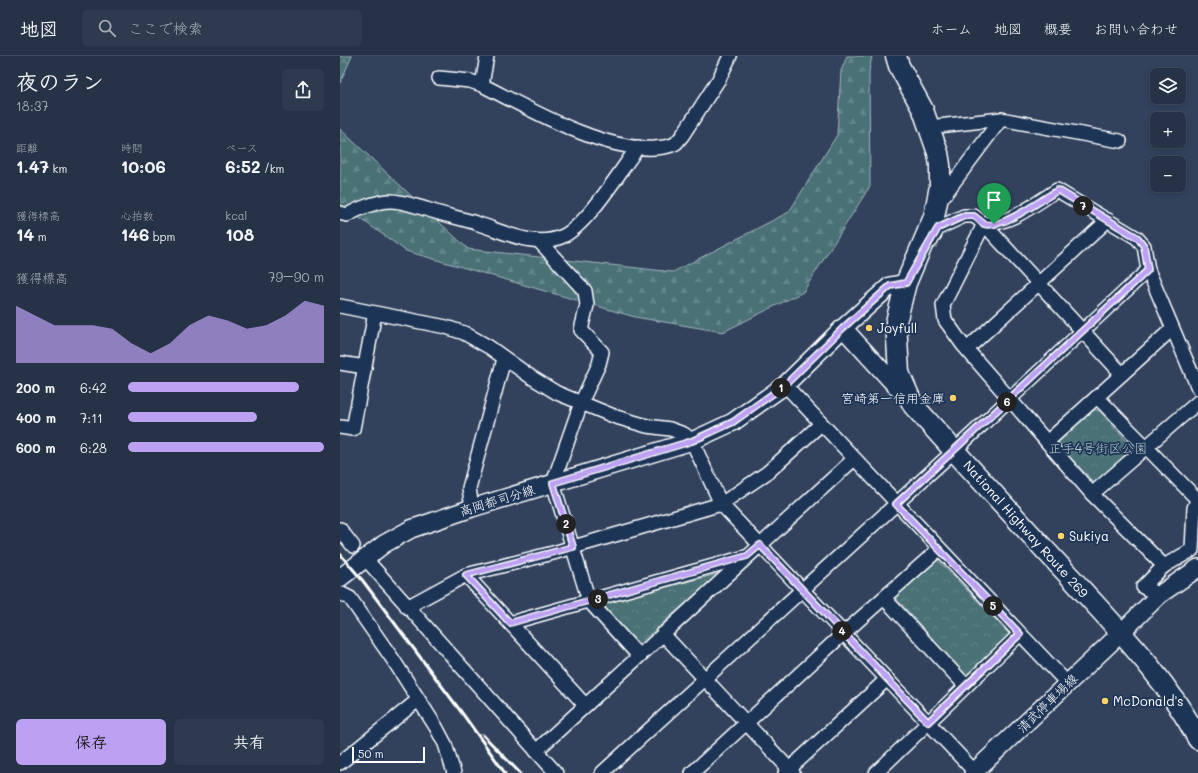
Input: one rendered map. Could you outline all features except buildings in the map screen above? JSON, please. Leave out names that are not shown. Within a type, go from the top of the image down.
[{"type":"highway","name":"National Highway Route 269","points":[[896,56],[899,66],[923,110],[938,153],[940,165],[940,186],[934,217],[906,283],[896,322],[899,374],[913,405],[1121,633],[1160,678],[1189,721],[1198,739]]},
{"type":"main road","name":"高岡都司分線","points":[[340,578],[384,544],[411,529],[472,508],[692,441],[733,422],[785,385],[843,328],[890,286],[906,283]]},
{"type":"main road","points":[[843,328],[913,405]]},
{"type":"main road","points":[[1121,633],[1159,595],[1198,568]]},
{"type":"main road","name":"清武停車場線","points":[[974,772],[1121,633]]},
{"type":"street","points":[[482,84],[487,56]]},
{"type":"street","points":[[439,78],[470,81],[482,84],[552,120],[599,139],[638,147],[663,147],[676,143],[691,123],[719,78],[730,56]]},
{"type":"street","points":[[936,206],[1000,119]]},
{"type":"street","points":[[929,128],[1000,119],[1120,141]]},
{"type":"street","points":[[340,213],[347,215],[361,207],[390,201],[414,205],[480,224],[504,234],[539,241],[561,237],[576,227],[594,207],[638,147]]},
{"type":"street","points":[[984,224],[994,224],[1011,218],[1058,190],[1138,238],[1144,246],[1148,270],[1198,388]]},
{"type":"street","points":[[906,283],[938,228],[964,216],[974,216],[984,224],[1122,374]]},
{"type":"street","points":[[967,349],[1108,220]]},
{"type":"street","points":[[984,224],[943,305],[945,320],[967,349],[1092,494],[1164,566]]},
{"type":"street","points":[[539,241],[585,291],[587,305],[581,330],[602,352],[599,364],[581,403],[553,483],[589,601],[639,656]]},
{"type":"street","points":[[602,773],[954,451],[1148,270]]},
{"type":"street","points":[[340,306],[464,333],[557,393],[616,417],[647,426],[670,429],[684,434],[692,441],[721,504],[974,772]]},
{"type":"street","points":[[340,427],[353,429],[375,313]]},
{"type":"street","points":[[1047,442],[1172,329]]},
{"type":"street","points":[[472,508],[469,488],[504,358]]},
{"type":"street","points":[[340,363],[364,367]]},
{"type":"street","points":[[785,385],[1067,684]]},
{"type":"street","points":[[1097,397],[1198,499],[1194,508],[1192,550],[1164,566],[1144,587],[1159,595]]},
{"type":"street","points":[[1092,494],[1198,402]]},
{"type":"street","points":[[407,607],[466,575],[573,547],[721,504],[768,472],[821,424]]},
{"type":"street","points":[[536,751],[854,459]]},
{"type":"street","points":[[340,530],[353,546]]},
{"type":"street","points":[[692,773],[844,633],[939,549]]},
{"type":"street","points":[[510,623],[747,556]]},
{"type":"street","points":[[371,565],[556,773]]},
{"type":"street","points":[[466,575],[586,705]]},
{"type":"street","points":[[340,593],[350,598],[394,660],[436,727],[445,744],[454,773]]},
{"type":"street","points":[[884,598],[966,686]]},
{"type":"street","points":[[663,634],[746,723],[789,772],[887,679]]},
{"type":"street","points":[[876,773],[1020,634]]},
{"type":"street","points":[[1160,678],[1185,706],[1198,717]]},
{"type":"street","points":[[340,764],[418,700]]},
{"type":"street","points":[[340,770],[343,773]]},
{"type":"green space","points":[[340,56],[352,56],[340,83]]},
{"type":"green space","points":[[847,56],[872,56],[869,71],[870,186],[803,292],[723,332],[635,317],[406,251],[340,204],[340,129],[468,249],[673,272],[789,212],[837,135],[841,71]]},
{"type":"green space","name":"正手4号街区公園","points":[[1094,410],[1099,410],[1133,448],[1133,452],[1096,485],[1059,445],[1058,441]]},
{"type":"green space","points":[[936,558],[1010,635],[966,677],[895,597]]},
{"type":"green space","points":[[718,574],[637,646],[600,604]]},
{"type":"railway","points":[[340,554],[363,581],[505,773]]},
{"type":"railway","points":[[483,735],[520,773]]},
{"type":"place","name":"Joyfull","points":[[869,328]]},
{"type":"place","name":"宮崎第一信用金庫","points":[[953,398]]},
{"type":"place","name":"Sukiya","points":[[1061,536]]},
{"type":"place","name":"McDonald's","points":[[1105,701]]},
{"type":"route","points":[[1058,190],[1138,238],[1144,246],[1148,270],[896,504],[1020,634],[928,722],[760,545],[747,556],[510,623],[466,575],[573,547],[553,483],[692,441],[733,422],[785,385],[843,328],[890,286],[906,283],[938,228],[964,216],[974,216],[984,224],[994,224],[1011,218],[1058,190]]}]
